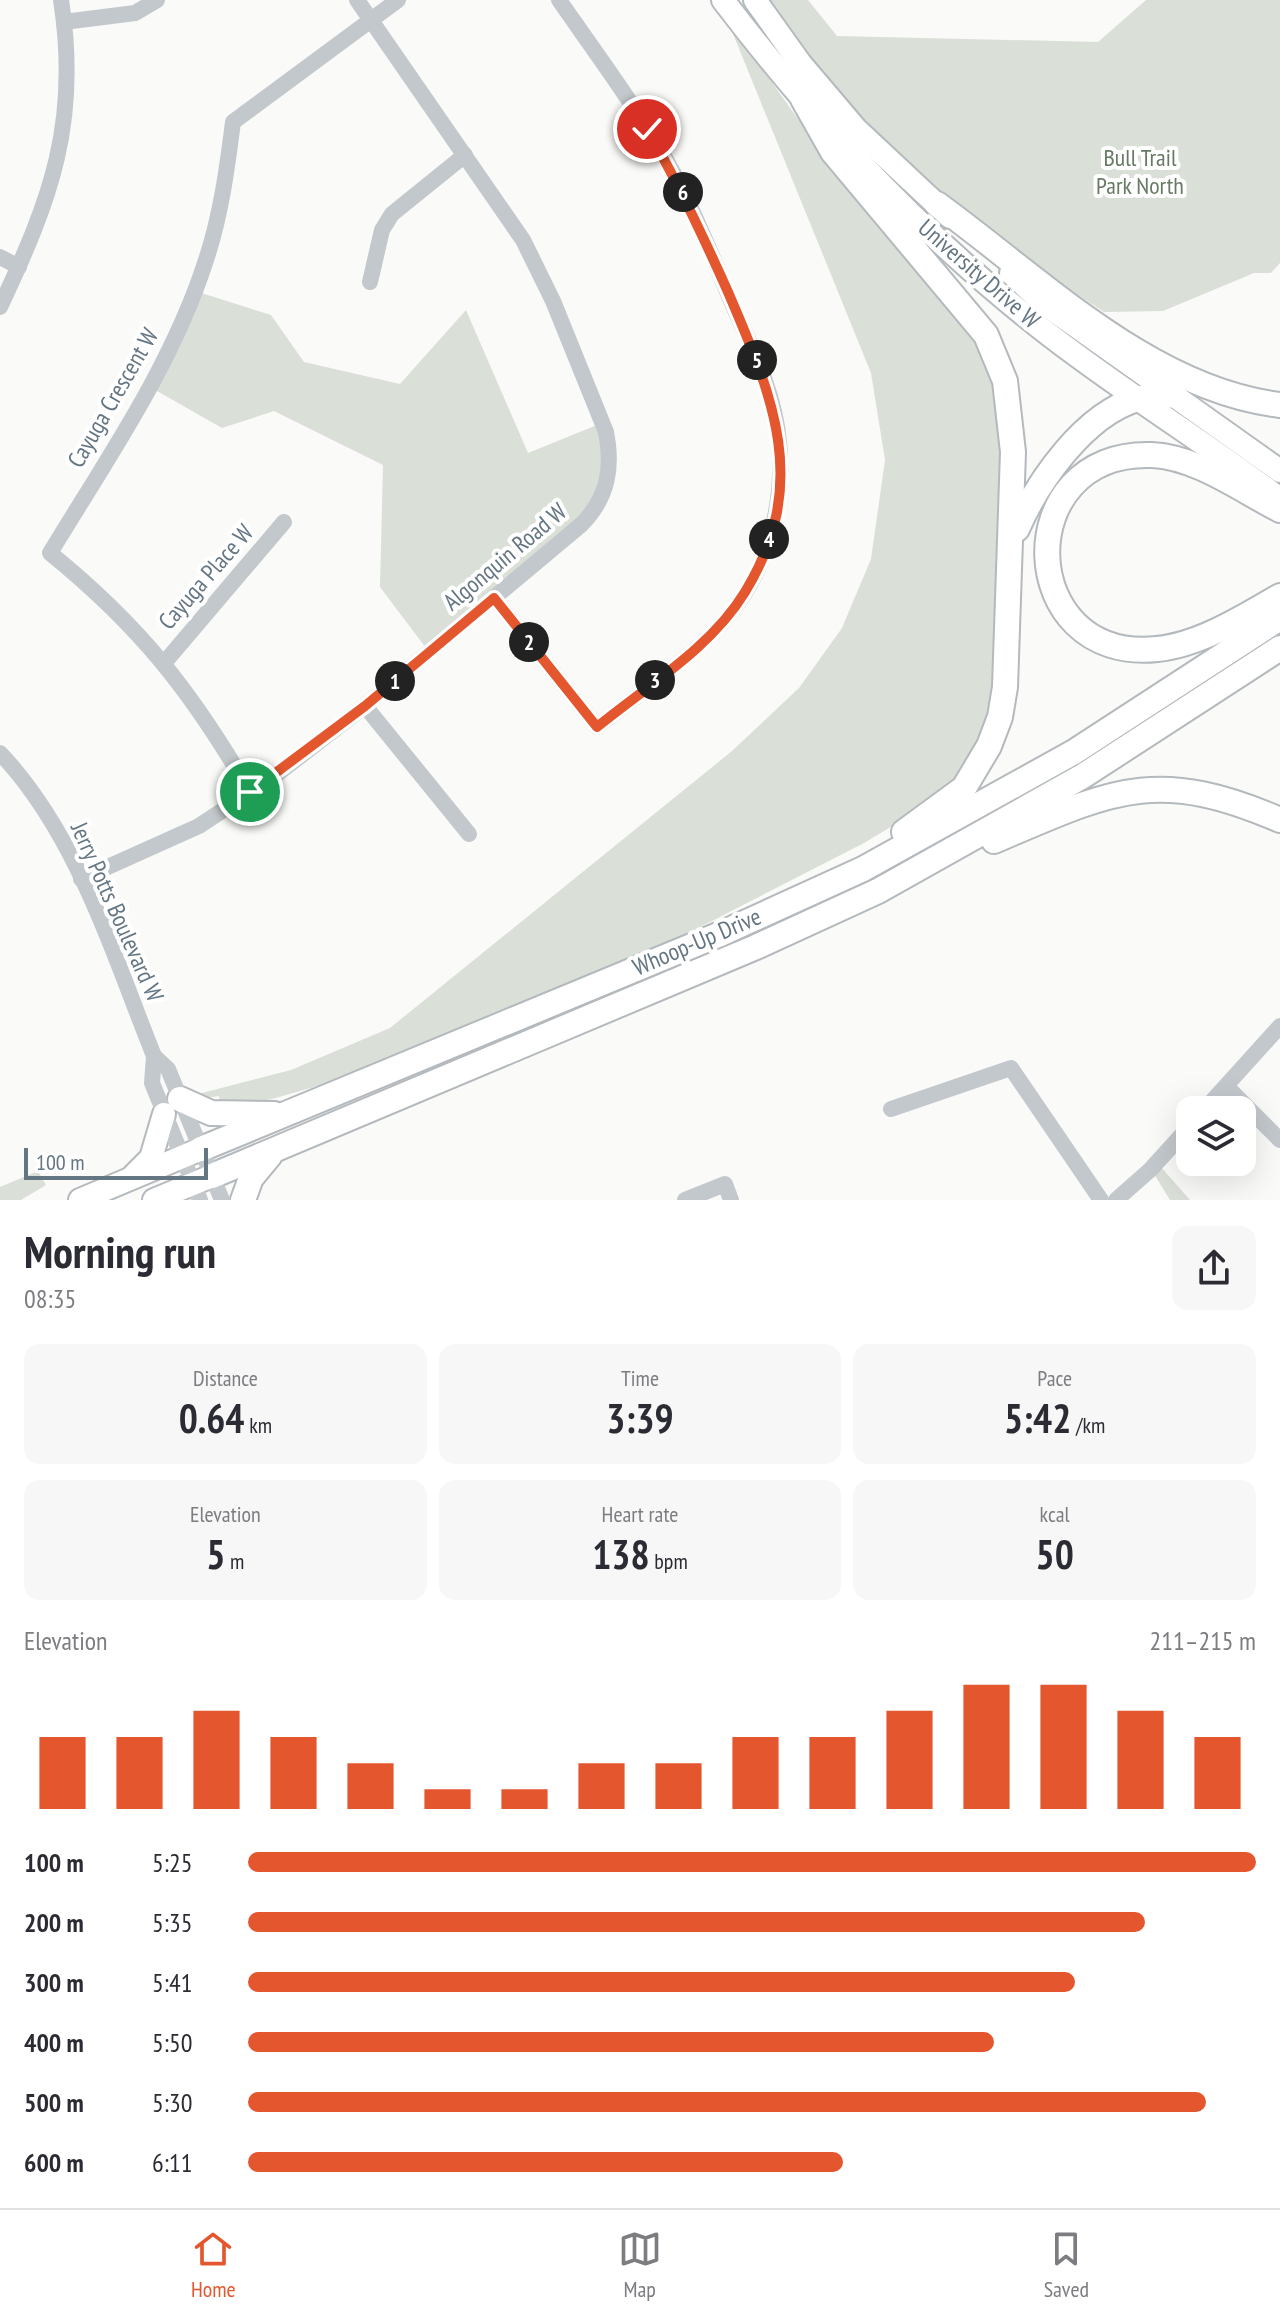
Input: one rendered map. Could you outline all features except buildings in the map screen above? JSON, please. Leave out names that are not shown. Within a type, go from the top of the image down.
[{"type":"highway","points":[[718,935],[901,834],[964,788],[989,746],[1000,717],[1012,542],[1010,412],[996,352],[972,316],[833,152],[803,99]]},
{"type":"highway","points":[[937,204],[1165,369],[1227,394],[1280,405]]},
{"type":"highway","points":[[1012,542],[1030,499],[1048,469],[1073,443],[1136,399],[1174,395]]},
{"type":"highway","points":[[1280,510],[1178,460],[1153,455],[1122,457],[1091,470],[1066,492],[1050,521],[1045,554],[1051,587],[1068,616],[1093,637],[1125,649],[1158,649],[1192,640],[1280,596]]},
{"type":"highway","name":"Whoop-Up Drive","points":[[196,1172],[288,1114],[718,935],[863,869],[1074,752],[1280,618]]},
{"type":"highway","name":"Whoop-Up Drive","points":[[196,1172],[272,1153],[756,947],[878,891],[1083,776],[1280,648]]},
{"type":"highway","points":[[878,891],[1082,804],[1120,793],[1180,789],[1206,792],[1280,820]]},
{"type":"highway","points":[[172,1107],[211,1113],[288,1114]]},
{"type":"highway","points":[[243,1200],[251,1178],[272,1153]]},
{"type":"main road","name":"University Drive W","points":[[723,0],[850,153],[958,260],[1039,327],[1136,399],[1280,499]]},
{"type":"main road","name":"University Drive W","points":[[755,0],[800,63],[856,129],[1042,302],[1280,471]]},
{"type":"main road","points":[[131,1179],[151,1158],[172,1107]]},
{"type":"main road","points":[[117,1200],[196,1172]]},
{"type":"main road","name":"Whoop-Up Drive","points":[[80,1200],[131,1179],[196,1172]]},
{"type":"main road","name":"Whoop-Up Drive","points":[[154,1200],[196,1172]]},
{"type":"street","points":[[0,307],[46,205],[56,171],[66,94],[61,0]]},
{"type":"street","points":[[64,22],[135,13],[157,0]]},
{"type":"street","name":"Algonquin Road W","points":[[81,879],[199,826],[250,792],[365,706],[494,598],[595,510],[604,493],[610,453],[597,410],[538,270],[505,212],[357,0]]},
{"type":"street","points":[[370,19],[398,0]]},
{"type":"street","points":[[494,598],[597,727],[704,641],[724,620],[758,566],[778,506],[779,439],[774,405],[760,367],[673,172],[619,86],[559,0]]},
{"type":"street","name":"Cayuga Crescent W","points":[[250,792],[210,726],[165,662],[100,594],[50,553],[150,387],[185,318],[217,222],[233,122],[370,19]]},
{"type":"street","points":[[370,282],[382,230],[392,214],[465,155]]},
{"type":"street","points":[[0,257],[19,267]]},
{"type":"street","name":"Cayuga Place W","points":[[165,662],[284,522]]},
{"type":"street","points":[[365,706],[469,834]]},
{"type":"street","name":"Jerry Potts Boulevard W","points":[[0,753],[28,786],[81,879],[154,1056],[168,1069],[172,1107],[196,1172],[222,1200]]},
{"type":"street","points":[[1218,1096],[1280,1026]]},
{"type":"street","points":[[891,1109],[1011,1068],[1101,1200]]},
{"type":"street","points":[[1227,1087],[1280,1140]]},
{"type":"street","points":[[1116,1200],[1176,1141]]},
{"type":"street","points":[[685,1200],[725,1184],[731,1200]]},
{"type":"green space","name":"Bull Trail Park North","points":[[755,0],[808,0],[837,36],[1098,42],[1146,0],[1280,0],[1280,263],[1271,273],[1254,273],[1163,311],[1104,312],[1000,243],[892,153]]},
{"type":"green space","points":[[727,19],[842,181],[888,230],[988,357],[1003,425],[997,676],[983,738],[964,772],[929,804],[864,843],[712,921],[608,970],[359,1074],[272,1099],[221,1108],[219,1096],[206,1098],[198,1094],[291,1070],[390,1028],[732,751],[799,688],[842,628],[871,559],[885,460],[871,373]]},
{"type":"green space","points":[[195,291],[271,315],[304,362],[400,384],[466,310],[528,453],[602,423],[606,432],[595,510],[429,652],[380,587],[383,465],[274,411],[222,428],[150,387]]},
{"type":"green space","points":[[1160,1166],[1190,1200],[1170,1200],[1154,1174]]},
{"type":"green space","points":[[38,1171],[46,1185],[21,1200],[0,1200],[0,1187]]},
{"type":"route","points":[[250,792],[365,706],[494,598],[597,727],[704,641],[745,592],[770,536],[778,506],[781,472],[774,405],[694,216],[673,172],[647,129]]}]
